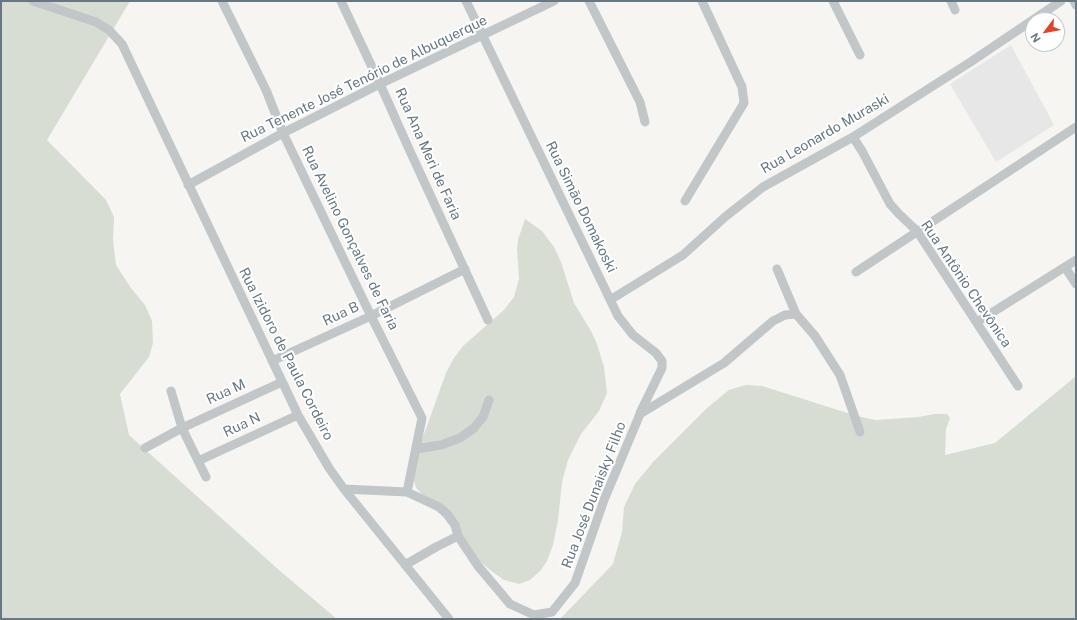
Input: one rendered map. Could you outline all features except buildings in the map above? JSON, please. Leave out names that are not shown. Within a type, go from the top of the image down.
[{"type":"street","name":"Rua Izidoro de Paula Cordeiro","points":[[33,1],[96,22],[109,30],[122,44],[298,415],[329,468],[344,489],[449,619]]},
{"type":"street","name":"Rua Avelino Gonçalves de Faria","points":[[222,1],[266,90],[283,132],[371,316],[422,418],[407,492]]},
{"type":"street","name":"Rua Ana Meri de Faria","points":[[341,1],[488,320]]},
{"type":"street","name":"Rua Simão Domakoski","points":[[466,1],[618,316],[633,335],[656,353],[662,361],[662,368],[640,414]]},
{"type":"street","name":"Rua Tenente José Tenório de Albuquerque","points":[[188,185],[283,132],[554,1]]},
{"type":"street","points":[[589,1],[640,102],[645,122]]},
{"type":"street","points":[[685,201],[744,103],[742,87],[702,1]]},
{"type":"street","points":[[833,1],[860,55]]},
{"type":"street","points":[[951,1],[956,10]]},
{"type":"street","name":"Rua Leonardo Muraski","points":[[610,300],[683,255],[763,187],[852,137],[965,65],[1061,1]]},
{"type":"street","points":[[1074,1],[1076,5]]},
{"type":"street","points":[[856,272],[1076,127]]},
{"type":"street","name":"Rua Antônio Chevônica","points":[[852,137],[862,151],[890,204],[917,231],[1018,386]]},
{"type":"street","points":[[977,322],[1076,260]]},
{"type":"street","points":[[1065,267],[1076,284]]},
{"type":"street","name":"Rua B","points":[[272,361],[371,316],[464,269]]},
{"type":"street","points":[[777,269],[796,314],[815,336],[840,375],[860,432]]},
{"type":"street","name":"Rua José Dunaisky Filho","points":[[407,492],[438,507],[448,514],[455,525],[458,536],[478,566],[510,604],[534,615],[552,612],[575,583],[604,500],[640,414],[724,363],[773,320],[785,315],[796,314]]},
{"type":"street","name":"Rua M","points":[[145,448],[182,428],[282,382]]},
{"type":"street","points":[[171,391],[182,428],[206,477]]},
{"type":"street","points":[[416,449],[441,445],[460,438],[474,428],[483,418],[488,400]]},
{"type":"street","name":"Rua N","points":[[198,462],[298,415]]},
{"type":"street","points":[[344,489],[407,492]]},
{"type":"street","points":[[405,565],[458,536]]},
{"type":"shaded area","points":[[1,1],[130,1],[47,140],[106,200],[114,217],[113,240],[116,265],[131,288],[145,305],[152,321],[153,343],[149,357],[120,394],[129,435],[280,571],[337,619],[1,619]]},
{"type":"shaded area","points":[[1011,45],[1054,125],[996,162],[950,84]]},
{"type":"shaded area","points":[[525,219],[542,231],[554,247],[561,262],[574,303],[597,344],[604,367],[607,393],[599,411],[581,434],[568,460],[562,482],[558,520],[553,545],[547,561],[541,570],[530,580],[519,584],[504,580],[470,553],[441,513],[416,488],[413,477],[419,448],[446,373],[454,358],[463,346],[504,310],[514,297],[519,279],[517,249],[518,240]]},
{"type":"shaded area","points":[[1076,376],[1076,619],[560,619],[613,564],[622,532],[624,507],[635,484],[654,461],[707,408],[729,390],[746,385],[762,386],[857,416],[876,420],[947,414],[950,418],[946,429],[945,455],[995,443]]}]
